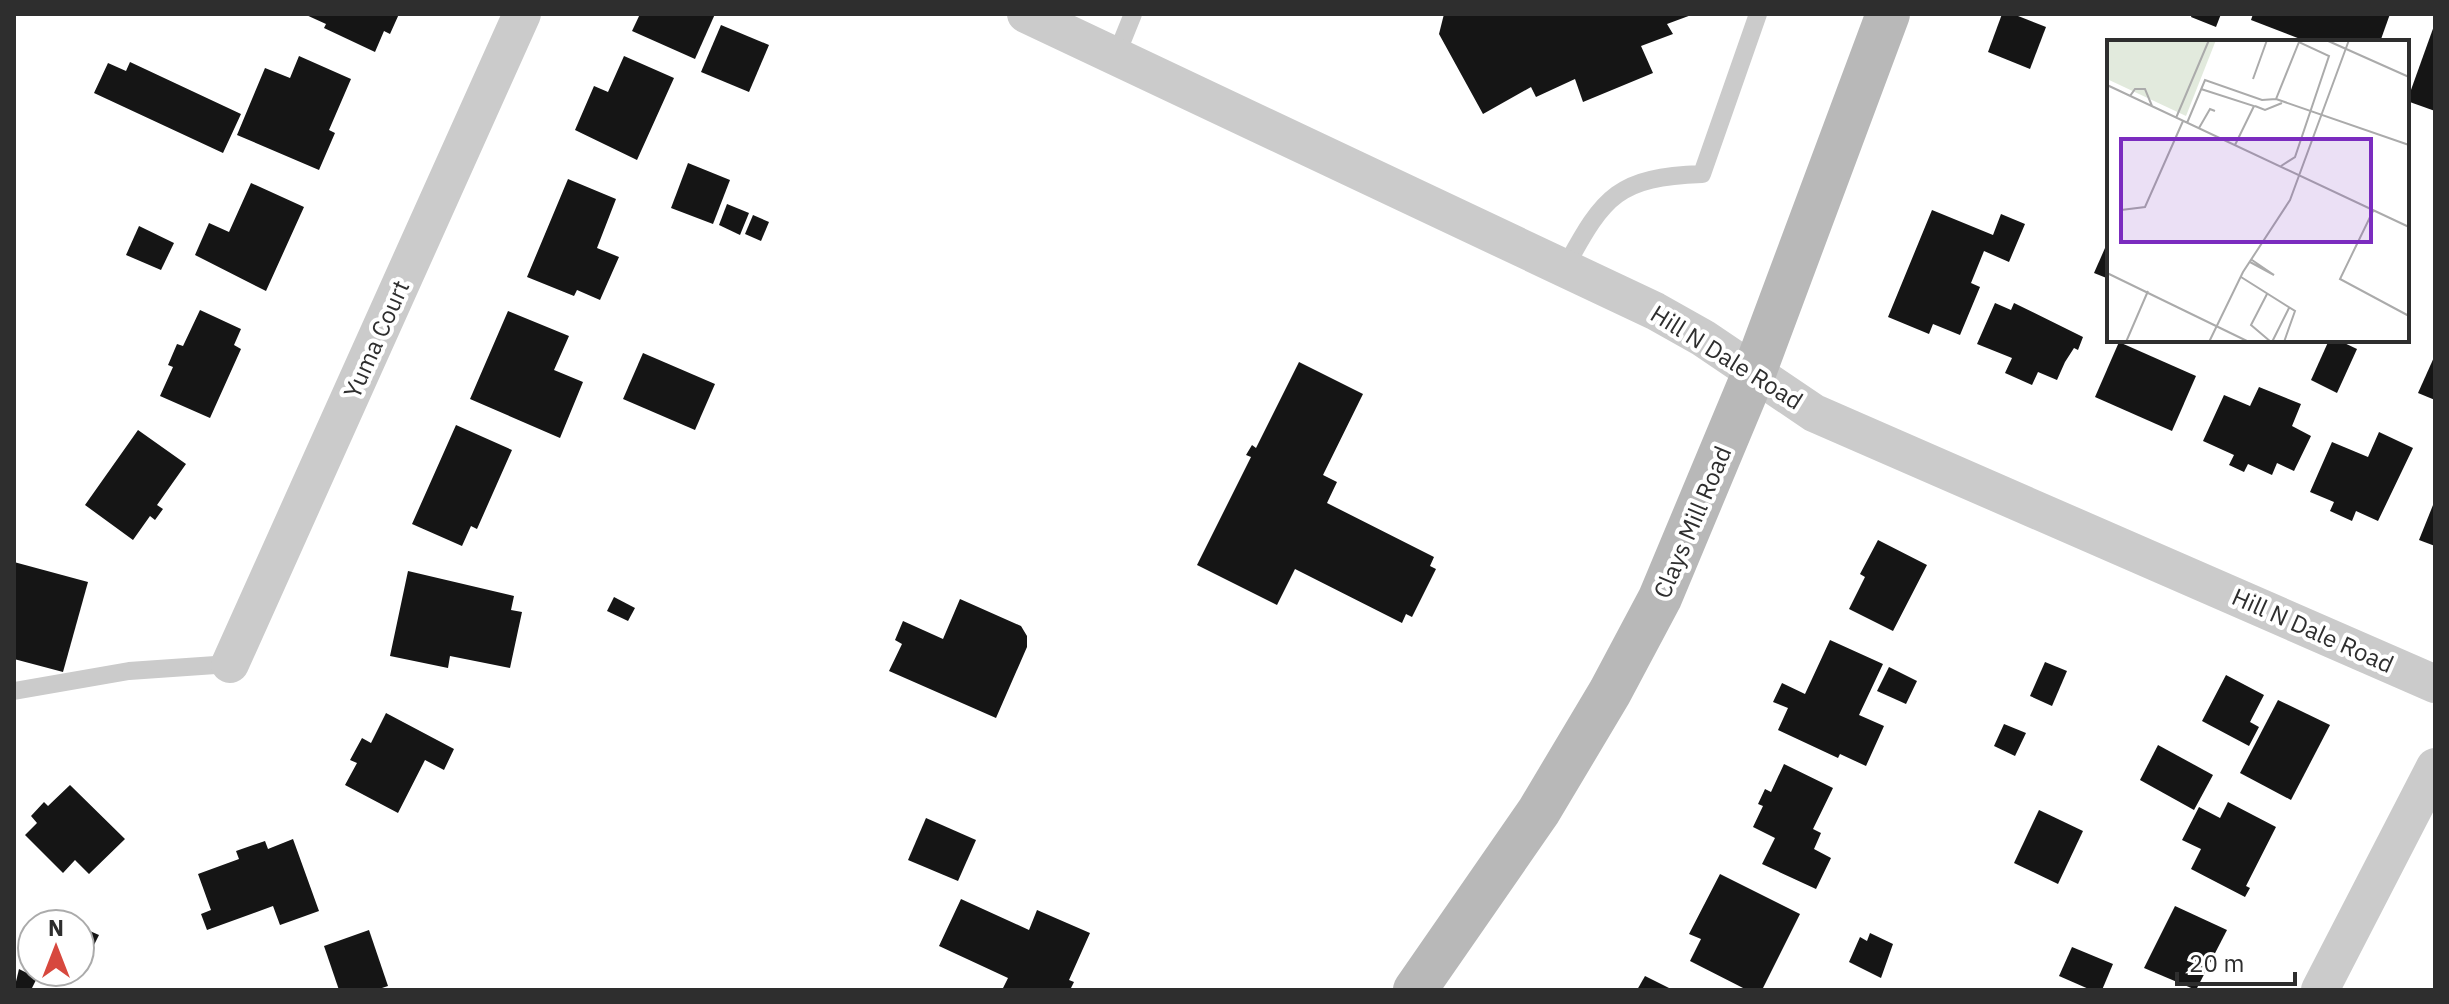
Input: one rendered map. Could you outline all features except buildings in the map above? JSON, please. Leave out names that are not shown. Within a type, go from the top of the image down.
[{"type":"main road","name":"Clays Mill Road","points":[[1415,990],[1539,811],[1610,692],[1660,598],[1754,373],[1888,14]]},
{"type":"street","name":"Yuma Court","points":[[230,664],[522,14]]},
{"type":"street","name":"Hill N Dale Road","points":[[1026,14],[1566,266],[1679,324],[1814,413],[2435,684]]},
{"type":"street","points":[[2320,990],[2435,767]]},
{"type":"lane","points":[[1116,56],[1133,14]]},
{"type":"lane","points":[[1566,266],[1592,218],[1622,188],[1662,176],[1702,174],[1758,14]]},
{"type":"lane","points":[[14,691],[129,671],[230,664]]}]
